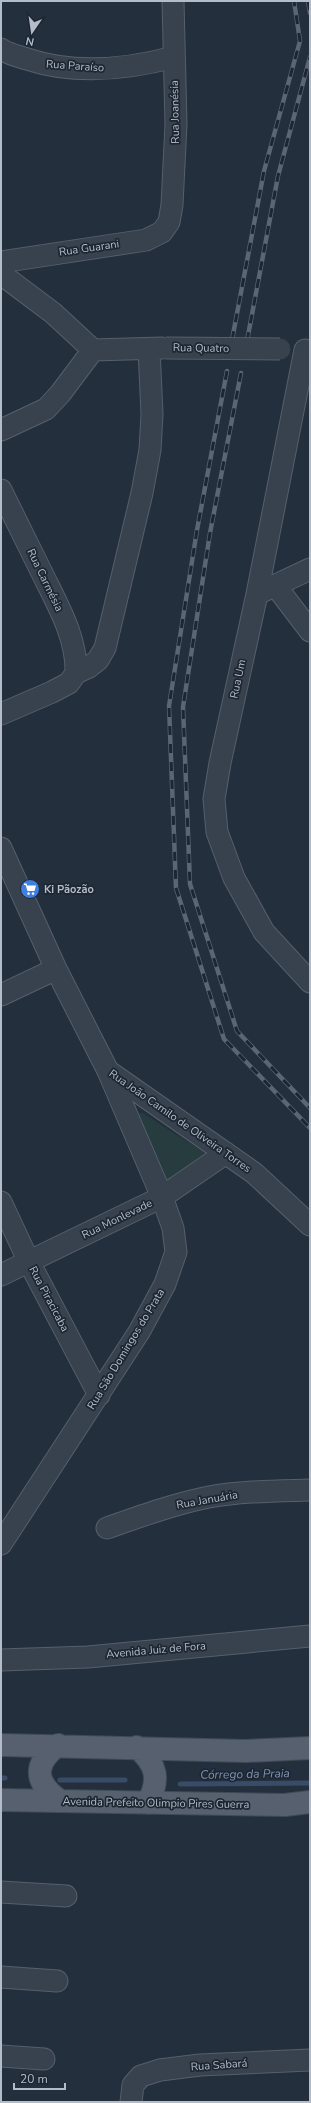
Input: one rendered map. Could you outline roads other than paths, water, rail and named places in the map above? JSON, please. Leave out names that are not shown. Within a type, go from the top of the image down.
[{"type":"main road","points":[[1,1745],[58,1745],[246,1751],[310,1748]]},
{"type":"main road","points":[[58,1745],[47,1754],[41,1766],[39,1777],[44,1788],[60,1801]]},
{"type":"main road","points":[[137,1747],[145,1754],[153,1765],[155,1775],[155,1786],[148,1803]]},
{"type":"main road","name":"Avenida Prefeito Olimpio Pires Guerra","points":[[1,1800],[285,1805],[310,1802]]},
{"type":"street","name":"Rua Joanésia","points":[[170,222],[175,174],[176,124],[173,1]]},
{"type":"street","name":"Rua Paraíso","points":[[1,49],[48,66],[97,70],[144,65],[174,56]]},
{"type":"street","name":"Rua Guarani","points":[[1,262],[146,240],[162,232],[170,222]]},
{"type":"street","points":[[1,274],[53,313],[93,350],[60,394],[46,409],[1,430]]},
{"type":"street","points":[[1,714],[69,683],[76,673],[89,667],[98,660],[105,648],[142,493],[150,450],[157,348]]},
{"type":"street","name":"Rua Quatro","points":[[93,350],[157,348],[307,350]]},
{"type":"street","name":"Rua Um","points":[[307,350],[266,590],[220,763],[214,799],[217,832],[234,878],[264,932],[310,982]]},
{"type":"street","name":"Rua Carmésia","points":[[1,490],[64,617],[74,645],[77,659],[76,673]]},
{"type":"street","points":[[310,569],[266,590],[310,631]]},
{"type":"street","name":"Rua João Camilo de Oliveira Torres","points":[[1,848],[56,969],[108,1071],[254,1173],[310,1226]]},
{"type":"street","points":[[1,995],[56,969]]},
{"type":"street","name":"Rua São Domingos do Prata","points":[[1,1544],[139,1332],[165,1284],[176,1252],[173,1228],[162,1197],[108,1071]]},
{"type":"street","name":"Rua Monlevade","points":[[1,1275],[162,1197],[226,1153]]},
{"type":"street","name":"Rua Piracicaba","points":[[1,1202],[29,1262],[99,1395]]},
{"type":"street","name":"Rua Januária","points":[[107,1528],[163,1508],[210,1497],[254,1492],[310,1490]]},
{"type":"street","name":"Avenida Juiz de Fora","points":[[1,1660],[88,1657],[310,1636]]},
{"type":"street","points":[[1,1892],[66,1896]]},
{"type":"street","points":[[1,1978],[57,1981]]},
{"type":"street","points":[[1,2056],[44,2059]]},
{"type":"street","name":"Rua Sabará","points":[[132,2093],[141,2076],[160,2070],[200,2065],[310,2060]]},
{"type":"waterway","name":"Córrego da Praia","points":[[60,1780],[125,1780]]},
{"type":"waterway","name":"Córrego da Praia","points":[[180,1784],[310,1783]]},
{"type":"railway","points":[[232,340],[264,171],[300,41],[294,1]]},
{"type":"railway","points":[[308,1],[310,13]]},
{"type":"railway","points":[[247,341],[278,176],[310,57]]},
{"type":"railway","points":[[227,371],[197,530],[169,706],[176,888],[224,1039],[310,1128]]},
{"type":"railway","points":[[241,373],[210,533],[183,707],[190,884],[237,1031],[310,1108]]},
{"type":"place","name":"Ki Pãozão","points":[[30,889]]}]
